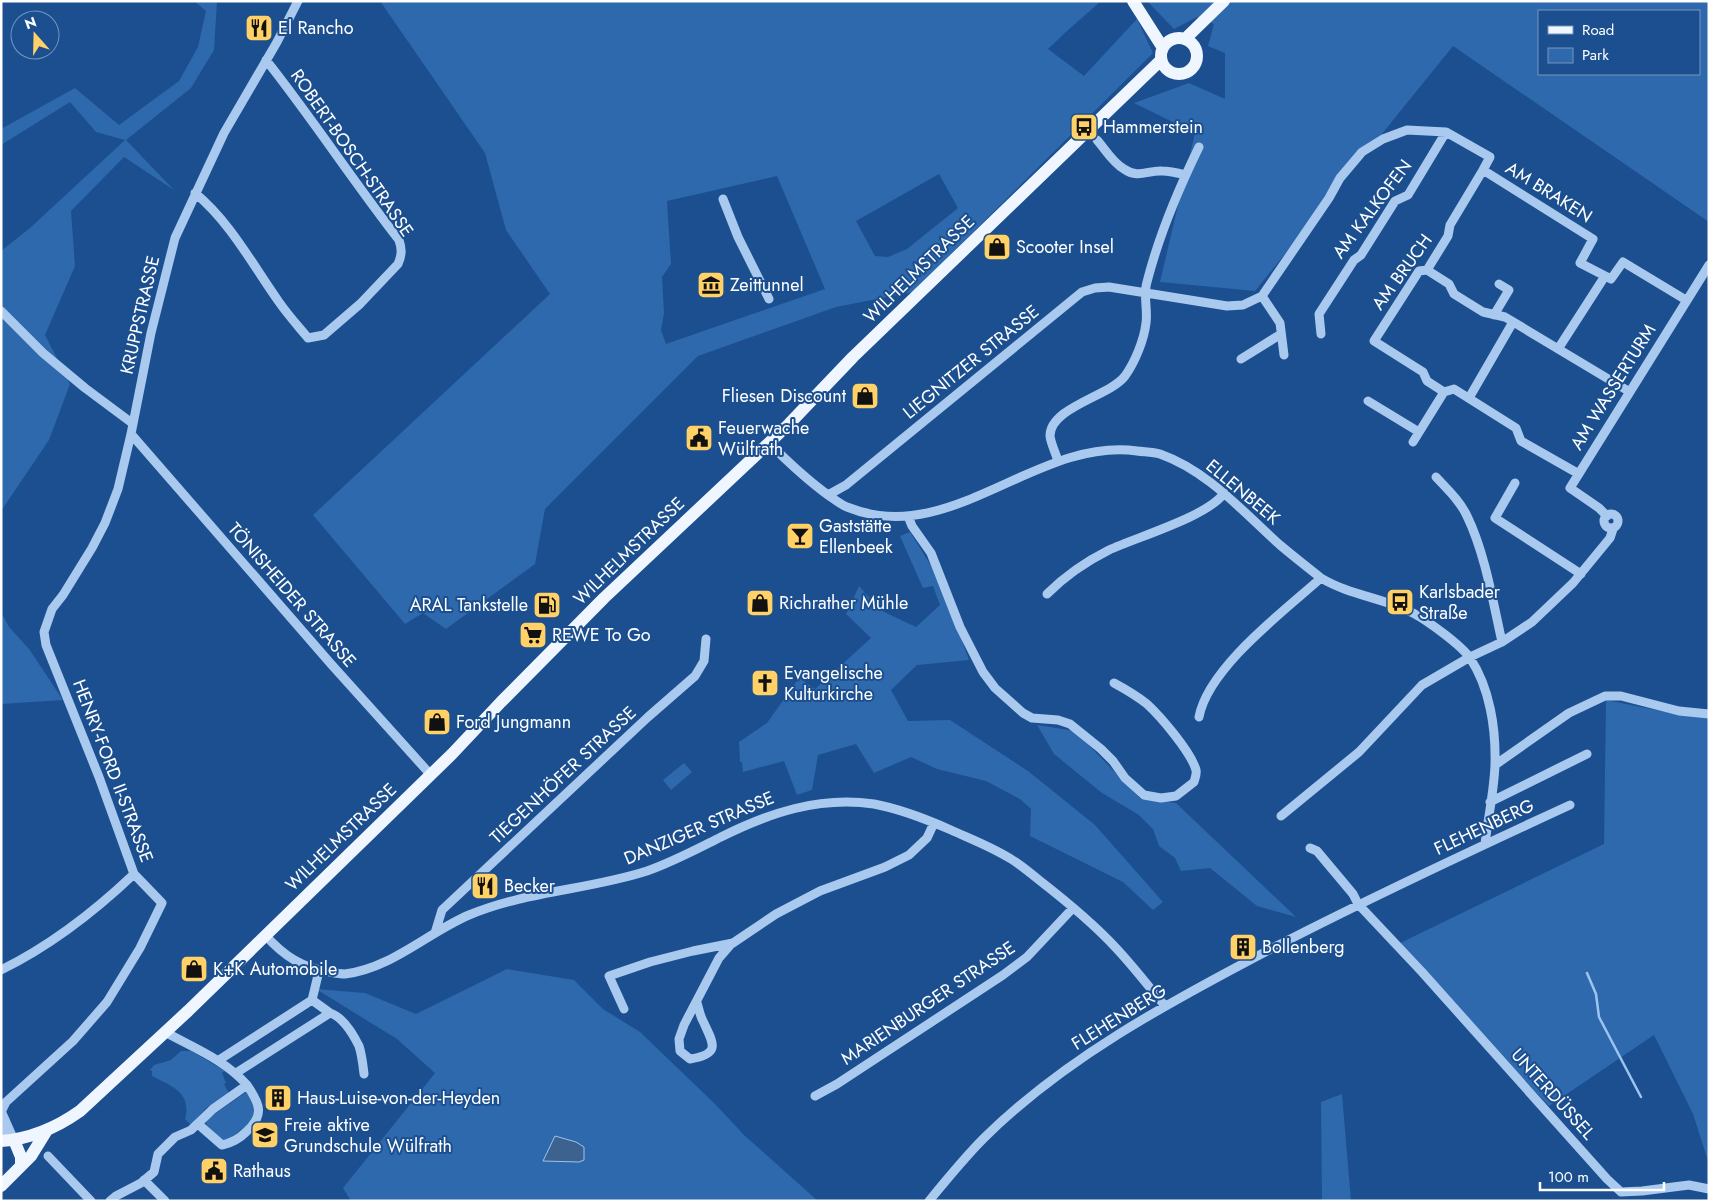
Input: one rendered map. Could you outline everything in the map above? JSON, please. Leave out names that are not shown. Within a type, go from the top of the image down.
[{"type":"main road","points":[[1133,1],[1146,21],[1163,56],[1180,74],[1188,72],[1193,68],[1198,55],[1181,39],[1146,21]]},
{"type":"main road","points":[[1163,56],[1166,44],[1181,39],[1224,1]]},
{"type":"main road","name":"WILHELMSTRASSE","points":[[1,1186],[31,1156],[47,1130],[80,1111],[265,936],[430,774],[604,598],[789,424],[853,357],[1163,56]]},
{"type":"main road","points":[[21,1166],[21,1157],[6,1141],[47,1130]]},
{"type":"street","name":"KRUPPSTRASSE","points":[[46,645],[44,632],[52,609],[63,595],[92,548],[105,523],[118,489],[151,333],[171,249],[182,220],[224,133],[298,1]]},
{"type":"street","name":"ROBERT-BOSCH-STRASSE","points":[[196,193],[218,213],[280,303],[308,338],[324,335],[360,304],[398,264],[402,248],[399,240],[334,154],[299,102],[266,60]]},
{"type":"street","name":"AM BRAKEN","points":[[1262,296],[1329,198],[1340,178],[1362,152],[1383,139],[1407,130],[1446,132],[1490,157],[1483,170],[1593,239],[1580,262],[1606,276]]},
{"type":"street","name":"AM KALKOFEN","points":[[1321,334],[1319,314],[1354,260],[1361,255],[1395,201],[1408,195],[1446,132]]},
{"type":"street","points":[[1097,140],[1123,169],[1132,174],[1147,174],[1160,170],[1186,175]]},
{"type":"street","points":[[1058,461],[1050,435],[1055,422],[1068,410],[1100,394],[1124,377],[1138,352],[1147,323],[1146,284],[1173,204],[1199,147]]},
{"type":"street","name":"AM BRUCH","points":[[1444,392],[1427,381],[1423,372],[1374,340],[1419,271],[1427,270],[1448,236],[1450,224],[1483,170]]},
{"type":"street","points":[[723,199],[738,237],[769,299]]},
{"type":"street","points":[[1558,349],[1606,276],[1611,279],[1623,262],[1686,300]]},
{"type":"street","name":"AM WASSERTURM","points":[[1581,574],[1610,538],[1613,529],[1608,528],[1604,523],[1607,516],[1599,508],[1570,488],[1709,265]]},
{"type":"street","points":[[1427,270],[1449,284],[1454,294],[1483,312],[1505,317],[1630,392]]},
{"type":"street","points":[[1494,315],[1509,290],[1499,284]]},
{"type":"street","name":"LIEGNITZER STRASSE","points":[[828,495],[846,486],[1082,292],[1095,288],[1109,287],[1146,294]]},
{"type":"street","points":[[1146,294],[1227,306],[1243,305],[1262,296],[1280,323],[1284,355]]},
{"type":"street","points":[[1,311],[43,353],[85,388],[132,423]]},
{"type":"street","points":[[1469,398],[1513,322]]},
{"type":"street","points":[[1241,359],[1281,334]]},
{"type":"street","points":[[1413,442],[1444,392],[1454,389],[1516,428],[1522,440],[1579,474]]},
{"type":"street","points":[[1368,401],[1418,432]]},
{"type":"street","name":"TÖNISHEIDER STRASSE","points":[[131,434],[331,664],[430,774]]},
{"type":"street","name":"ELLENBEEK","points":[[769,443],[796,470],[828,495],[846,507],[868,514],[908,516],[938,510],[970,500],[1058,461],[1098,450],[1122,449],[1159,454],[1201,474],[1320,578],[1331,584],[1414,614],[1441,631],[1470,657],[1484,687],[1492,719],[1495,764],[1485,844]]},
{"type":"street","points":[[1436,477],[1453,494],[1467,515],[1474,533],[1502,642]]},
{"type":"street","points":[[1281,816],[1359,752],[1422,685],[1470,657],[1502,642],[1532,622],[1581,574],[1494,518],[1515,483]]},
{"type":"street","points":[[1047,594],[1064,577],[1078,567],[1108,550],[1198,513],[1220,500],[1224,493]]},
{"type":"street","points":[[908,516],[912,526],[931,553],[960,627],[982,672],[995,688],[1023,713],[1032,718],[1058,720],[1070,724],[1100,749],[1125,778],[1144,795],[1161,798],[1176,796],[1194,782],[1196,770],[1189,755],[1163,721],[1146,704],[1114,683]]},
{"type":"street","points":[[1200,717],[1201,708],[1209,690],[1228,666],[1256,636],[1320,578]]},
{"type":"street","name":"TIEGENHÖFER STRASSE","points":[[436,932],[442,910],[648,717],[696,676],[704,661],[706,639]]},
{"type":"street","name":"HENRY-FORD II-STRASSE","points":[[2,1112],[6,1102],[73,1041],[107,1002],[140,948],[162,903],[134,874],[99,777],[46,645]]},
{"type":"street","points":[[1495,764],[1569,713],[1605,696],[1621,696],[1678,711],[1709,714]]},
{"type":"street","points":[[1490,802],[1587,754]]},
{"type":"street","name":"DANZIGER STRASSE","points":[[265,936],[276,947],[300,964],[320,971],[343,974],[371,968],[401,954],[436,932],[467,916],[502,903],[535,894],[568,890],[648,870],[687,854],[750,822],[785,810],[807,805],[872,804],[906,811],[983,844],[1012,859],[1073,908],[1118,950],[1166,1006]]},
{"type":"street","name":"FLEHENBERG","points":[[929,1201],[984,1138],[1023,1103],[1073,1064],[1166,1006],[1358,904],[1570,805]]},
{"type":"street","points":[[697,1003],[703,1021],[713,1040],[712,1049],[704,1057],[690,1059],[680,1051],[679,1038],[697,1003],[706,980],[719,958],[733,943],[776,914],[820,891],[885,867],[909,855],[927,838],[934,823]]},
{"type":"street","points":[[1310,848],[1317,851],[1353,894],[1358,904]]},
{"type":"street","points":[[1,970],[30,956],[101,906],[134,874]]},
{"type":"street","name":"UNTERDÜSSEL","points":[[1358,904],[1422,972],[1607,1179],[1621,1192],[1689,1185],[1709,1189]]},
{"type":"street","name":"MARIENBURGER STRASSE","points":[[815,1096],[837,1084],[963,1003],[1003,975],[1027,957],[1073,908]]},
{"type":"street","points":[[624,1009],[609,976],[694,950],[733,943]]},
{"type":"street","points":[[219,1060],[312,1000],[320,971]]},
{"type":"street","points":[[312,1000],[336,1015],[348,1028],[359,1047],[364,1074]]},
{"type":"street","points":[[236,1073],[330,1013]]},
{"type":"street","points":[[165,1032],[219,1060],[236,1073],[256,1098],[259,1112],[256,1123],[240,1138],[222,1145],[198,1124]]},
{"type":"street","points":[[110,1201],[154,1172],[158,1154],[175,1137],[191,1130],[213,1109],[247,1085]]},
{"type":"street","points":[[1,1121],[2,1112]]},
{"type":"street","points":[[2,1112],[6,1141]]},
{"type":"street","points":[[1,1125],[6,1141]]},
{"type":"street","points":[[48,1156],[90,1201]]},
{"type":"street","points":[[144,1180],[165,1201]]},
{"type":"green space","points":[[194,1],[217,1],[214,50],[191,88],[126,140],[174,190],[124,157],[71,211],[75,266],[45,335],[70,384],[49,440],[1,511],[1,251],[30,228],[125,140],[96,132],[70,102],[1,145],[1,129],[75,88],[119,125],[179,81],[198,47],[206,11]]},
{"type":"green space","points":[[380,1],[1101,1],[1048,49],[1084,76],[1137,19],[1153,53],[913,292],[836,307],[698,356],[545,509],[535,564],[446,629],[423,613],[405,624],[313,515],[550,294],[506,230],[485,153]],"holes":[[[939,174],[958,208],[907,249],[888,257],[875,256],[856,221]],[[777,176],[825,289],[666,344],[661,330],[664,313],[662,277],[671,264],[667,201]]]},
{"type":"green space","points":[[1147,1],[1709,1],[1709,222],[1453,46],[1255,291],[1160,282],[1195,133],[1134,103],[1189,83],[1225,99],[1225,53],[1208,46],[1214,24],[1197,17],[1174,29]]},
{"type":"green space","points":[[910,532],[938,577],[969,660],[917,665],[891,690],[908,721],[950,720],[1028,771],[1095,825],[1163,902],[1153,910],[1123,882],[1030,836],[1031,809],[1020,799],[986,781],[937,769],[911,757],[874,773],[856,744],[818,755],[812,790],[797,795],[784,761],[743,772],[742,762],[740,762],[739,742],[767,723],[799,678],[815,689],[871,638],[846,614],[859,586],[880,610],[916,627],[940,605],[933,586],[923,588],[900,536]]},
{"type":"green space","points":[[1,612],[9,627],[29,649],[63,700],[1,704]]},
{"type":"green space","points":[[1606,700],[1671,713],[1709,716],[1709,1164],[1693,1114],[1654,1035],[1549,1106],[1396,945],[1604,844]]},
{"type":"green space","points":[[1037,725],[1075,731],[1140,798],[1176,803],[1296,917],[1257,906],[1210,868],[1181,871],[1175,858],[1159,846],[1153,829],[1139,815],[1102,793],[1054,754]]},
{"type":"green space","points":[[684,763],[692,772],[671,790],[663,780]]},
{"type":"green space","points":[[507,969],[574,980],[603,1009],[640,1032],[715,1104],[744,1135],[818,1201],[351,1201],[343,1188],[435,1073],[397,1039],[316,989],[365,993],[416,1014]]},
{"type":"green space","points":[[181,1051],[191,1051],[225,1071],[222,1073],[226,1083],[224,1084],[229,1093],[206,1108],[191,1125],[185,1119],[186,1103],[183,1097],[173,1087],[152,1076],[152,1071],[150,1070],[154,1065],[171,1060]]},
{"type":"green space","points":[[248,1091],[256,1106],[254,1120],[229,1139],[221,1140],[206,1124],[207,1119]]},
{"type":"green space","points":[[1342,1094],[1351,1201],[1322,1201],[1321,1102]]},
{"type":"shaded area","points":[[555,1136],[576,1142],[584,1147],[584,1160],[579,1162],[543,1161]]},
{"type":"waterway","points":[[1587,973],[1596,994],[1599,1017],[1641,1097]]},
{"type":"place","name":"El Rancho","points":[[259,28]]},
{"type":"place","name":"Hammerstein","points":[[1084,127]]},
{"type":"place","name":"Scooter Insel","points":[[997,247]]},
{"type":"place","name":"Zeittunnel","points":[[711,285]]},
{"type":"place","name":"Fliesen Discount","points":[[865,396]]},
{"type":"place","name":"Feuerwache Wülfrath","points":[[699,438]]},
{"type":"place","name":"Gaststätte Ellenbeek","points":[[800,536]]},
{"type":"place","name":"Karlsbader Straße","points":[[1400,602]]},
{"type":"place","name":"Richrather Mühle","points":[[760,603]]},
{"type":"place","name":"ARAL Tankstelle","points":[[547,605]]},
{"type":"place","name":"REWE To Go","points":[[533,635]]},
{"type":"place","name":"Evangelische Kulturkirche","points":[[765,683]]},
{"type":"place","name":"Ford Jungmann","points":[[437,722]]},
{"type":"place","name":"Becker","points":[[485,886]]},
{"type":"place","name":"Bollenberg","points":[[1243,947]]},
{"type":"place","name":"K+K Automobile","points":[[194,969]]},
{"type":"place","name":"Haus-Luise-von-der-Heyden","points":[[278,1098]]},
{"type":"place","name":"Freie aktive Grundschule Wülfrath","points":[[265,1135]]},
{"type":"place","name":"Rathaus","points":[[214,1171]]}]
